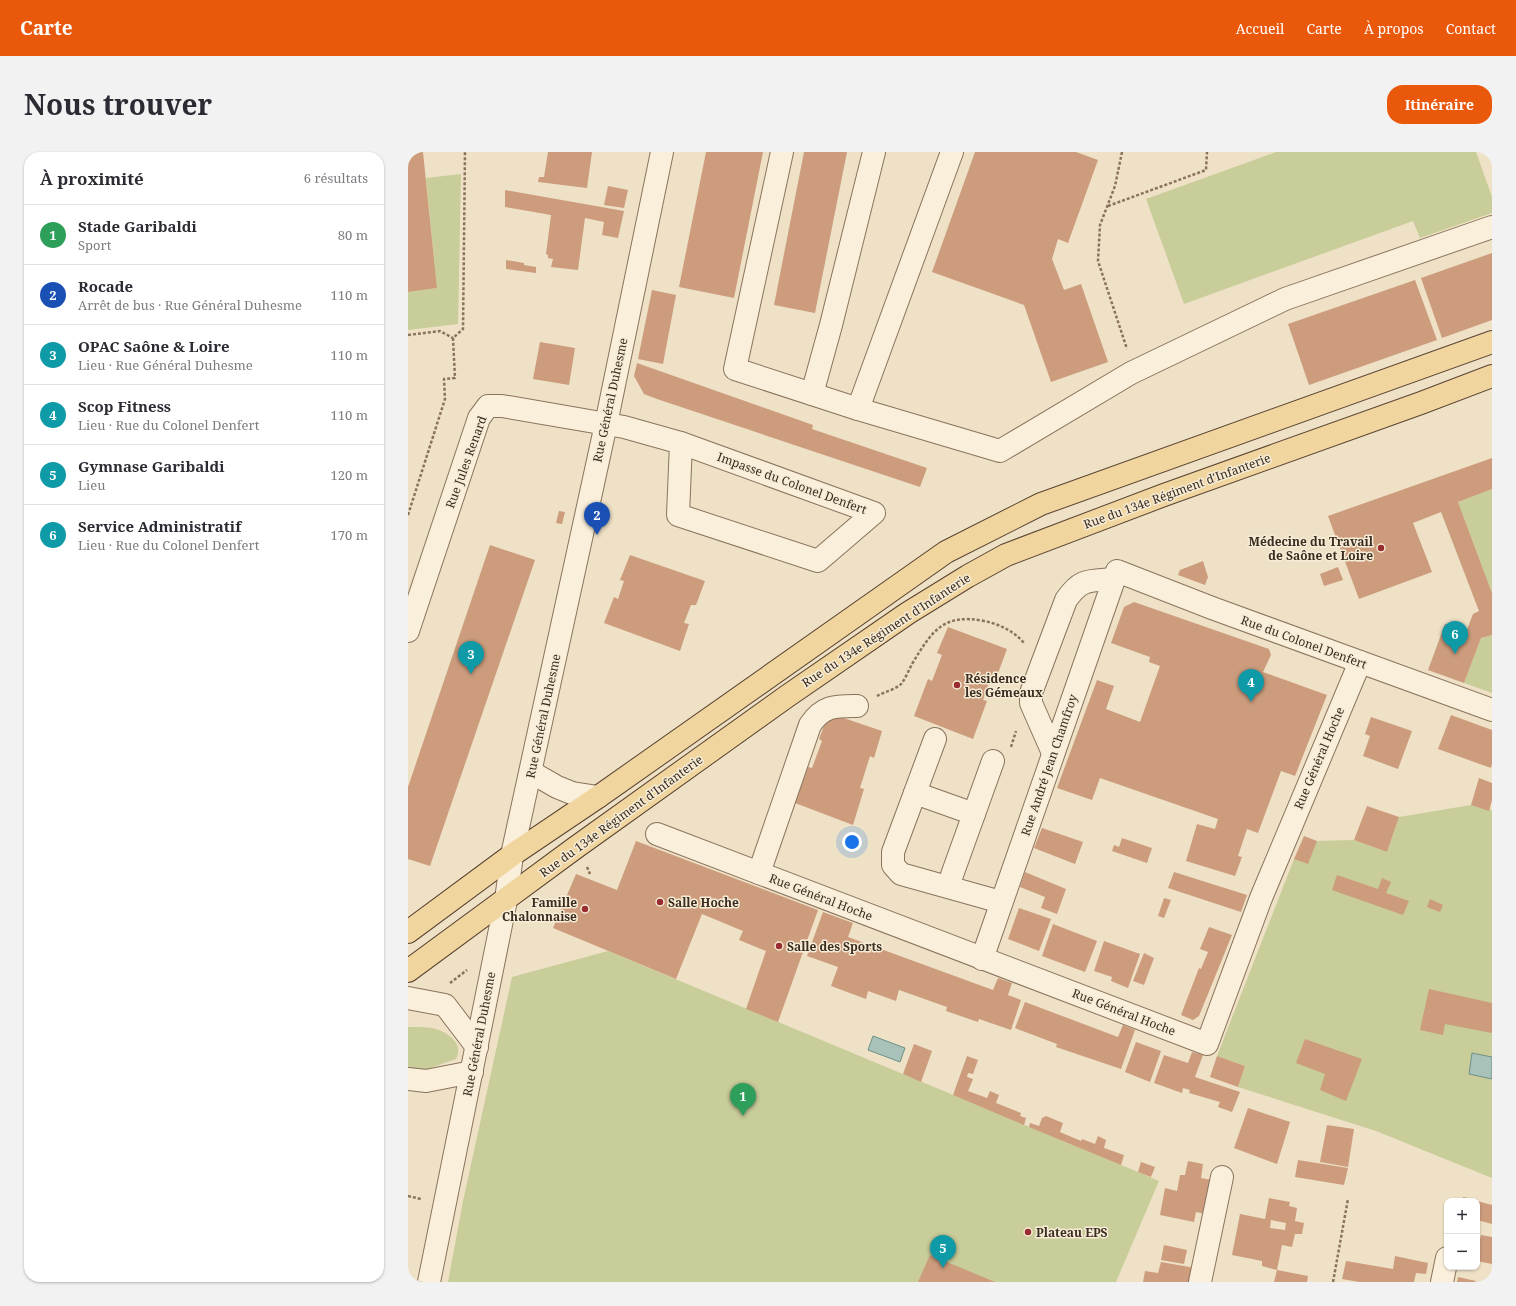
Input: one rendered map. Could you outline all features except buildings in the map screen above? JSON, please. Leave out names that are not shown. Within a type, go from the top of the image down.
[{"type":"main road","points":[[408,932],[512,855],[598,797],[946,552],[1041,504],[1492,342]]},
{"type":"main road","name":"Rue du 134e Régiment d'Infanterie","points":[[408,971],[575,848],[786,697],[908,613],[968,576],[1006,555],[1164,495],[1413,406],[1492,376]]},
{"type":"street","name":"Rue Général Duhesme","points":[[429,1282],[506,900],[512,855],[606,424],[662,152]]},
{"type":"street","points":[[782,152],[735,369],[858,409],[1000,451],[1132,373],[1285,299],[1492,227]]},
{"type":"street","points":[[812,394],[874,152]]},
{"type":"street","points":[[858,409],[952,152]]},
{"type":"street","name":"Rue Jules Renard","points":[[408,631],[479,418],[488,406],[502,406],[606,424]]},
{"type":"street","name":"Impasse du Colonel Denfert","points":[[606,424],[624,427],[681,443],[874,513],[818,561],[678,515],[681,443]]},
{"type":"street","points":[[1054,753],[1031,702],[1031,693],[1066,600],[1074,588],[1086,582],[1116,575]]},
{"type":"street","name":"Rue du Colonel Denfert","points":[[1116,575],[1212,608],[1492,710]]},
{"type":"street","name":"Rue André Jean Chamfroy","points":[[982,958],[1116,575]]},
{"type":"street","name":"Rue Général Hoche","points":[[657,834],[1207,1044],[1261,898],[1360,662]]},
{"type":"street","points":[[759,873],[810,725],[820,713],[829,709],[839,706],[857,706]]},
{"type":"street","points":[[935,739],[893,852],[893,865],[901,874],[1001,902]]},
{"type":"street","points":[[952,875],[993,760]]},
{"type":"street","points":[[531,772],[572,793],[598,797]]},
{"type":"street","points":[[915,793],[974,814]]},
{"type":"street","points":[[408,998],[445,1005],[477,1047]]},
{"type":"street","points":[[408,1094],[417,1080],[472,1072]]},
{"type":"street","points":[[1200,1282],[1222,1177]]},
{"type":"street","points":[[1442,1282],[1444,1270]]},
{"type":"path","points":[[453,338],[463,329],[465,152]]},
{"type":"path","points":[[1122,152],[1115,186],[1100,225],[1098,261],[1126,342],[1132,373]]},
{"type":"path","points":[[1108,206],[1206,170],[1207,152]]},
{"type":"path","points":[[408,335],[440,331],[453,338]]},
{"type":"path","points":[[408,515],[445,399],[444,379],[455,378],[453,338]]},
{"type":"path","points":[[857,706],[901,684],[925,642],[940,627],[954,619],[970,618],[992,623],[1016,634],[1029,648],[1039,673]]},
{"type":"path","points":[[1333,1282],[1348,1199]]},
{"type":"green space","points":[[1276,152],[1476,152],[1492,197],[1492,213],[1420,238],[1413,221],[1184,304],[1146,199]]},
{"type":"green space","points":[[461,174],[458,324],[408,330],[408,292],[437,288],[426,178]]},
{"type":"green space","points":[[1492,489],[1492,593],[1458,502]]},
{"type":"green space","points":[[1492,635],[1492,693],[1464,683],[1481,638]]},
{"type":"green space","points":[[1471,805],[1492,810],[1492,1178],[1376,1131],[1238,1087],[1245,1066],[1217,1056],[1294,859],[1317,841],[1354,840],[1387,852],[1399,817]]},
{"type":"green space","points":[[608,951],[1159,1181],[1116,1282],[448,1282],[463,1201],[512,977]]},
{"type":"green space","points":[[408,1027],[438,1029],[448,1035],[458,1046],[456,1059],[416,1073],[408,1073]]},
{"type":"water","points":[[873,1036],[905,1048],[900,1062],[868,1050]]},
{"type":"water","points":[[1472,1053],[1492,1057],[1492,1079],[1469,1074]]},
{"type":"place","name":"Rocade","points":[[597,535]]},
{"type":"place","name":"Médecine du Travail de Saône et Loire","points":[[1381,548]]},
{"type":"place","name":"Service Administratif","points":[[1455,654]]},
{"type":"place","name":"OPAC Saône & Loire","points":[[471,674]]},
{"type":"place","name":"Résidence les Gémeaux","points":[[957,685]]},
{"type":"place","name":"Scop Fitness","points":[[1251,702]]},
{"type":"place","name":"Salle Hoche","points":[[660,902]]},
{"type":"place","name":"Famille Chalonnaise","points":[[585,909]]},
{"type":"place","name":"Salle des Sports","points":[[779,946]]},
{"type":"place","name":"Stade Garibaldi","points":[[743,1116]]},
{"type":"place","name":"Plateau EPS","points":[[1028,1232]]},
{"type":"place","name":"Gymnase Garibaldi","points":[[943,1268]]}]
